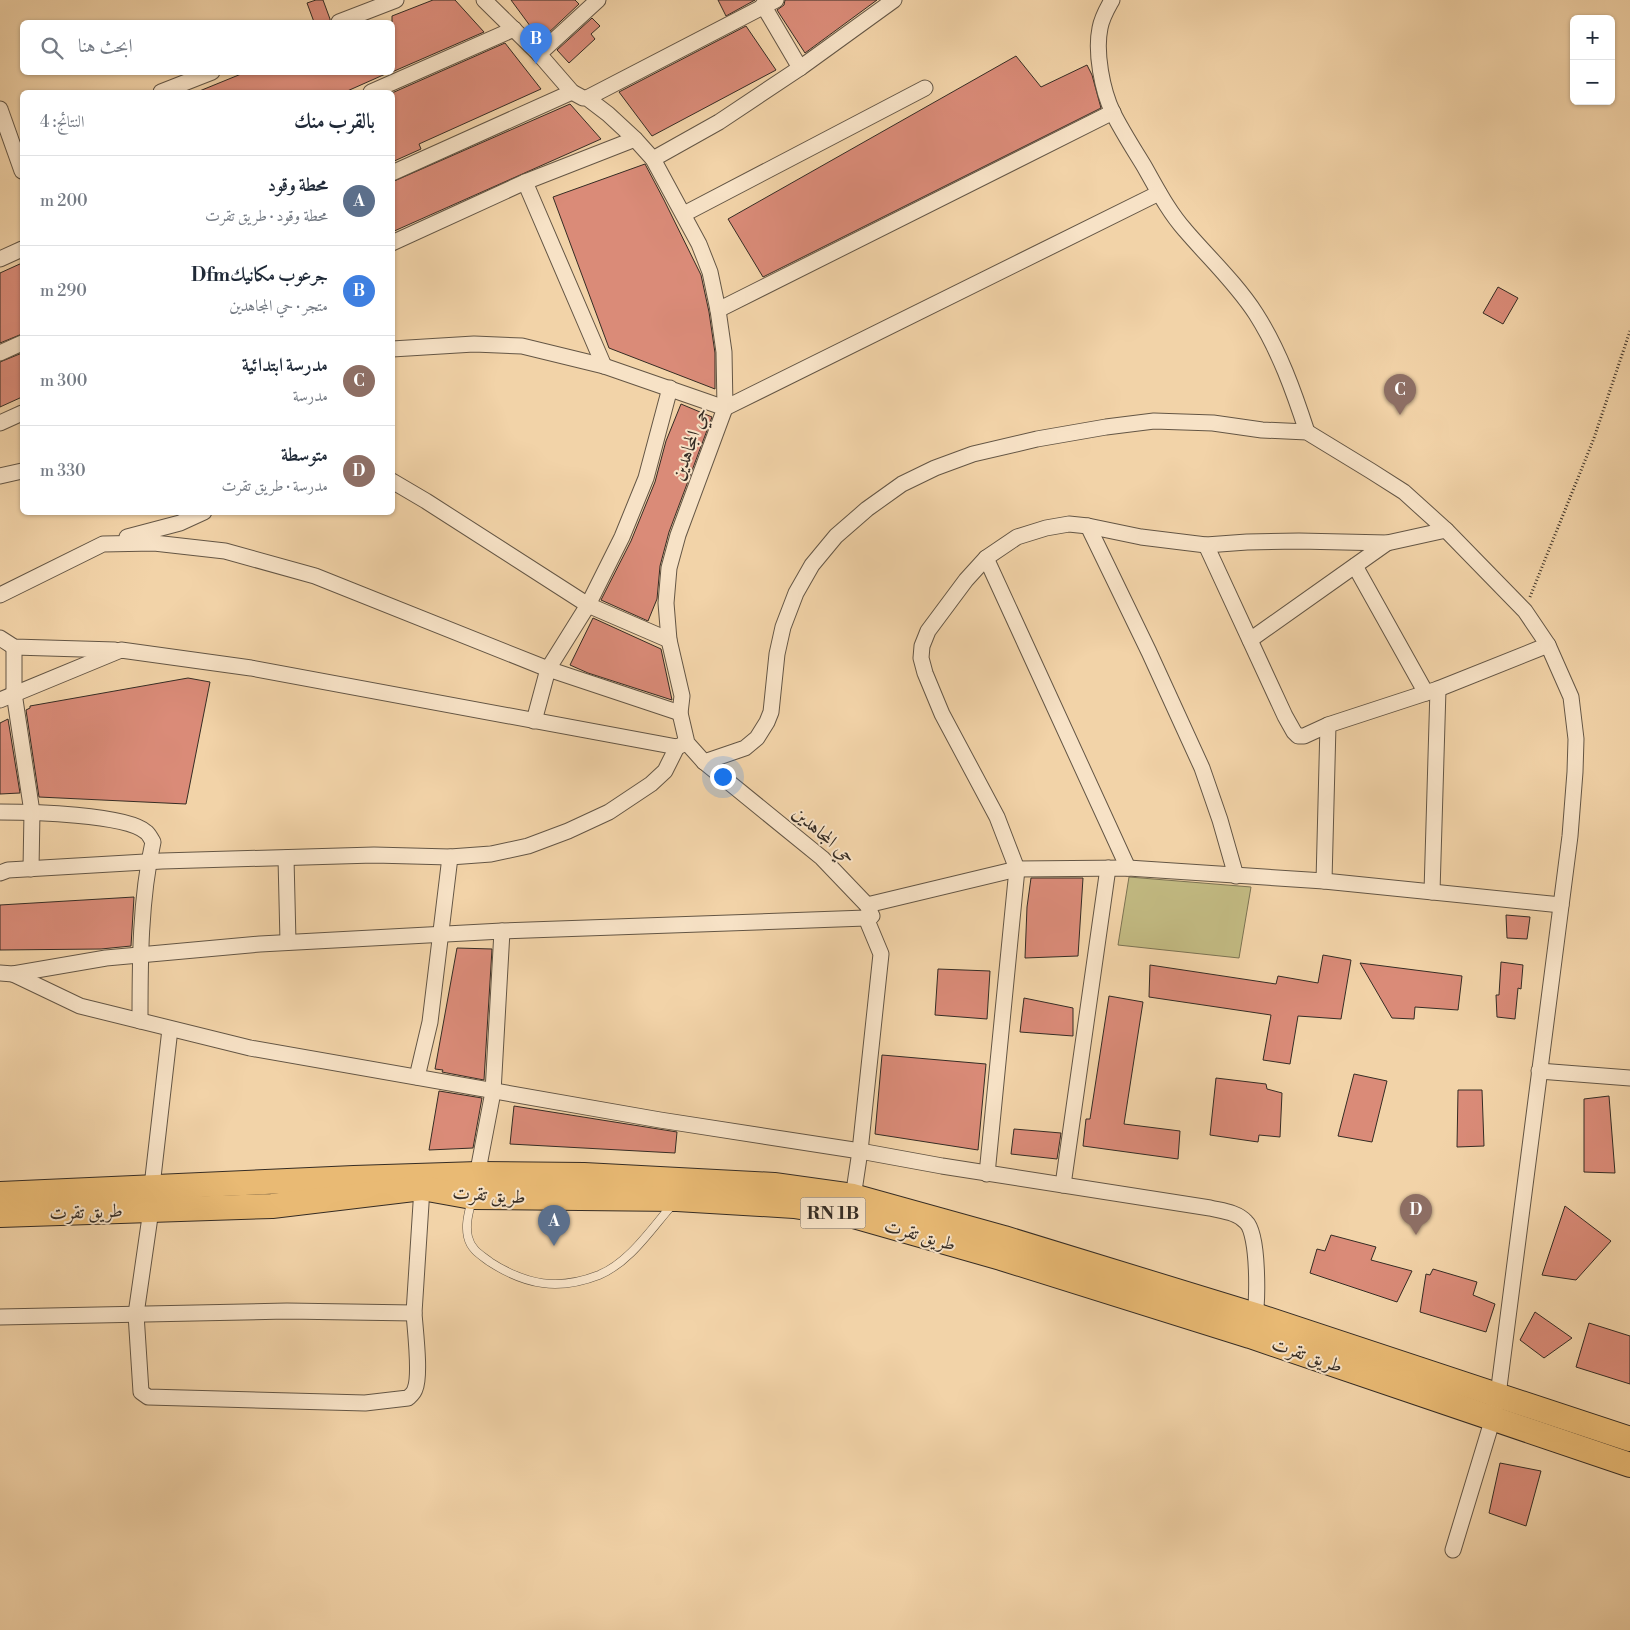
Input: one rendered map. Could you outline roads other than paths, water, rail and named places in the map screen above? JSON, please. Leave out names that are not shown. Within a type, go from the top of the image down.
[{"type":"main road","name":"طريق تقرت","points":[[0,1194],[152,1186],[478,1174],[584,1175],[682,1189]]},
{"type":"main road","name":"طريق تقرت","points":[[0,1215],[272,1206],[422,1188],[472,1197],[774,1185],[852,1206],[1004,1238],[1252,1326],[1493,1418],[1630,1465]]},
{"type":"main road","name":"طريق تقرت","points":[[1252,1326],[1498,1395],[1630,1439]]},
{"type":"street","points":[[344,20],[396,0]]},
{"type":"street","name":"حي المجاهدين","points":[[484,0],[539,54],[572,92],[587,98],[608,114],[636,139],[653,159],[684,214],[710,272],[724,352],[725,408],[678,534],[669,568],[666,603],[669,640],[682,696],[680,714],[682,745],[822,858],[843,878],[866,911],[881,954],[860,1151],[852,1206]]},
{"type":"street","points":[[539,54],[598,0]]},
{"type":"street","points":[[653,159],[719,122],[800,68],[894,0]]},
{"type":"street","points":[[1112,0],[1105,11],[1100,27],[1099,44],[1103,85],[1113,112],[1160,194],[1183,228],[1231,281],[1256,314],[1278,356],[1298,404],[1307,432]]},
{"type":"street","points":[[587,98],[770,3],[800,68]]},
{"type":"street","points":[[376,90],[514,29]]},
{"type":"street","points":[[166,90],[204,75]]},
{"type":"street","points":[[684,214],[925,88]]},
{"type":"street","points":[[395,172],[572,92]]},
{"type":"street","points":[[0,109],[18,149],[0,156]]},
{"type":"street","points":[[718,310],[1113,112]]},
{"type":"street","points":[[395,243],[525,182],[636,139]]},
{"type":"street","points":[[525,182],[604,366]]},
{"type":"street","points":[[395,350],[474,344],[522,346],[604,366],[725,408],[1160,194]]},
{"type":"street","points":[[0,260],[20,250]]},
{"type":"street","points":[[0,353],[20,345]]},
{"type":"street","points":[[534,721],[548,668],[588,605],[622,537],[646,478],[670,388]]},
{"type":"street","points":[[0,423],[20,414]]},
{"type":"street","points":[[704,762],[744,748],[757,738],[767,722],[771,712],[783,627],[796,593],[812,565],[836,536],[867,509],[902,484],[934,468],[973,454],[1037,439],[1154,421],[1213,423],[1262,430],[1307,432],[1404,492],[1446,530],[1525,611],[1548,645],[1571,697],[1576,739],[1575,772],[1570,836],[1498,1395],[1493,1418],[1453,1550]]},
{"type":"street","points":[[0,476],[20,471]]},
{"type":"street","points":[[395,483],[588,605],[669,640]]},
{"type":"street","points":[[0,596],[104,544],[180,524],[198,515]]},
{"type":"street","points":[[987,1174],[1017,869],[997,817],[942,714],[925,673],[921,658],[922,646],[928,631],[966,580],[986,558],[1017,537],[1046,528],[1070,524],[1141,537],[1206,545],[1299,541],[1387,543],[1446,530]]},
{"type":"street","points":[[1088,526],[1202,768],[1220,820],[1236,876]]},
{"type":"street","points":[[104,544],[154,543],[225,551],[315,576],[548,668],[680,714]]},
{"type":"street","points":[[1250,640],[1387,543]]},
{"type":"street","points":[[1206,545],[1294,732],[1298,736],[1304,736],[1328,725],[1432,691],[1548,645]]},
{"type":"street","points":[[986,558],[1128,868]]},
{"type":"street","points":[[1355,566],[1432,691],[1432,892]]},
{"type":"street","points":[[0,638],[14,647],[121,650],[251,668],[534,721],[682,745],[665,772],[652,784],[609,812],[577,828],[528,846],[491,854],[450,857],[374,856],[148,861],[8,870],[0,873]]},
{"type":"street","points":[[14,647],[14,693],[32,812],[31,869]]},
{"type":"street","points":[[0,700],[121,650]]},
{"type":"street","points":[[1324,882],[1328,725]]},
{"type":"street","points":[[0,812],[32,812],[106,819],[137,827],[146,832],[153,842],[148,861],[140,955],[140,1021]]},
{"type":"street","points":[[417,1077],[430,1022],[450,857]]},
{"type":"street","points":[[286,858],[288,942]]},
{"type":"street","points":[[1063,1185],[1108,868]]},
{"type":"street","points":[[7,973],[106,958],[288,942],[866,911],[1017,869],[1128,868],[1324,882],[1561,905]]},
{"type":"street","points":[[472,1197],[494,1092],[502,931]]},
{"type":"street","points":[[7,973],[80,1006],[250,1048],[660,1120],[860,1151],[987,1174],[1210,1208],[1236,1214],[1248,1222],[1255,1244],[1252,1326]]},
{"type":"street","points":[[170,1028],[151,1210],[136,1314],[140,1386],[141,1392],[148,1397],[365,1403],[408,1398],[413,1394],[416,1387],[417,1376],[414,1313],[422,1188]]},
{"type":"street","points":[[1539,1072],[1630,1078]]},
{"type":"street","points":[[0,1317],[287,1311],[414,1313]]},
{"type":"lane","points":[[472,1197],[467,1219],[468,1238],[475,1251],[509,1273],[528,1282],[549,1285],[567,1284],[600,1275],[626,1258],[682,1189]]},
{"type":"place","name":"جرعوب مكانيكDfm","points":[[536,64]]},
{"type":"place","name":"مدرسة ابتدائية","points":[[1400,415]]},
{"type":"place","name":"متوسطة","points":[[1416,1235]]},
{"type":"place","name":"محطة وقود","points":[[554,1246]]}]
